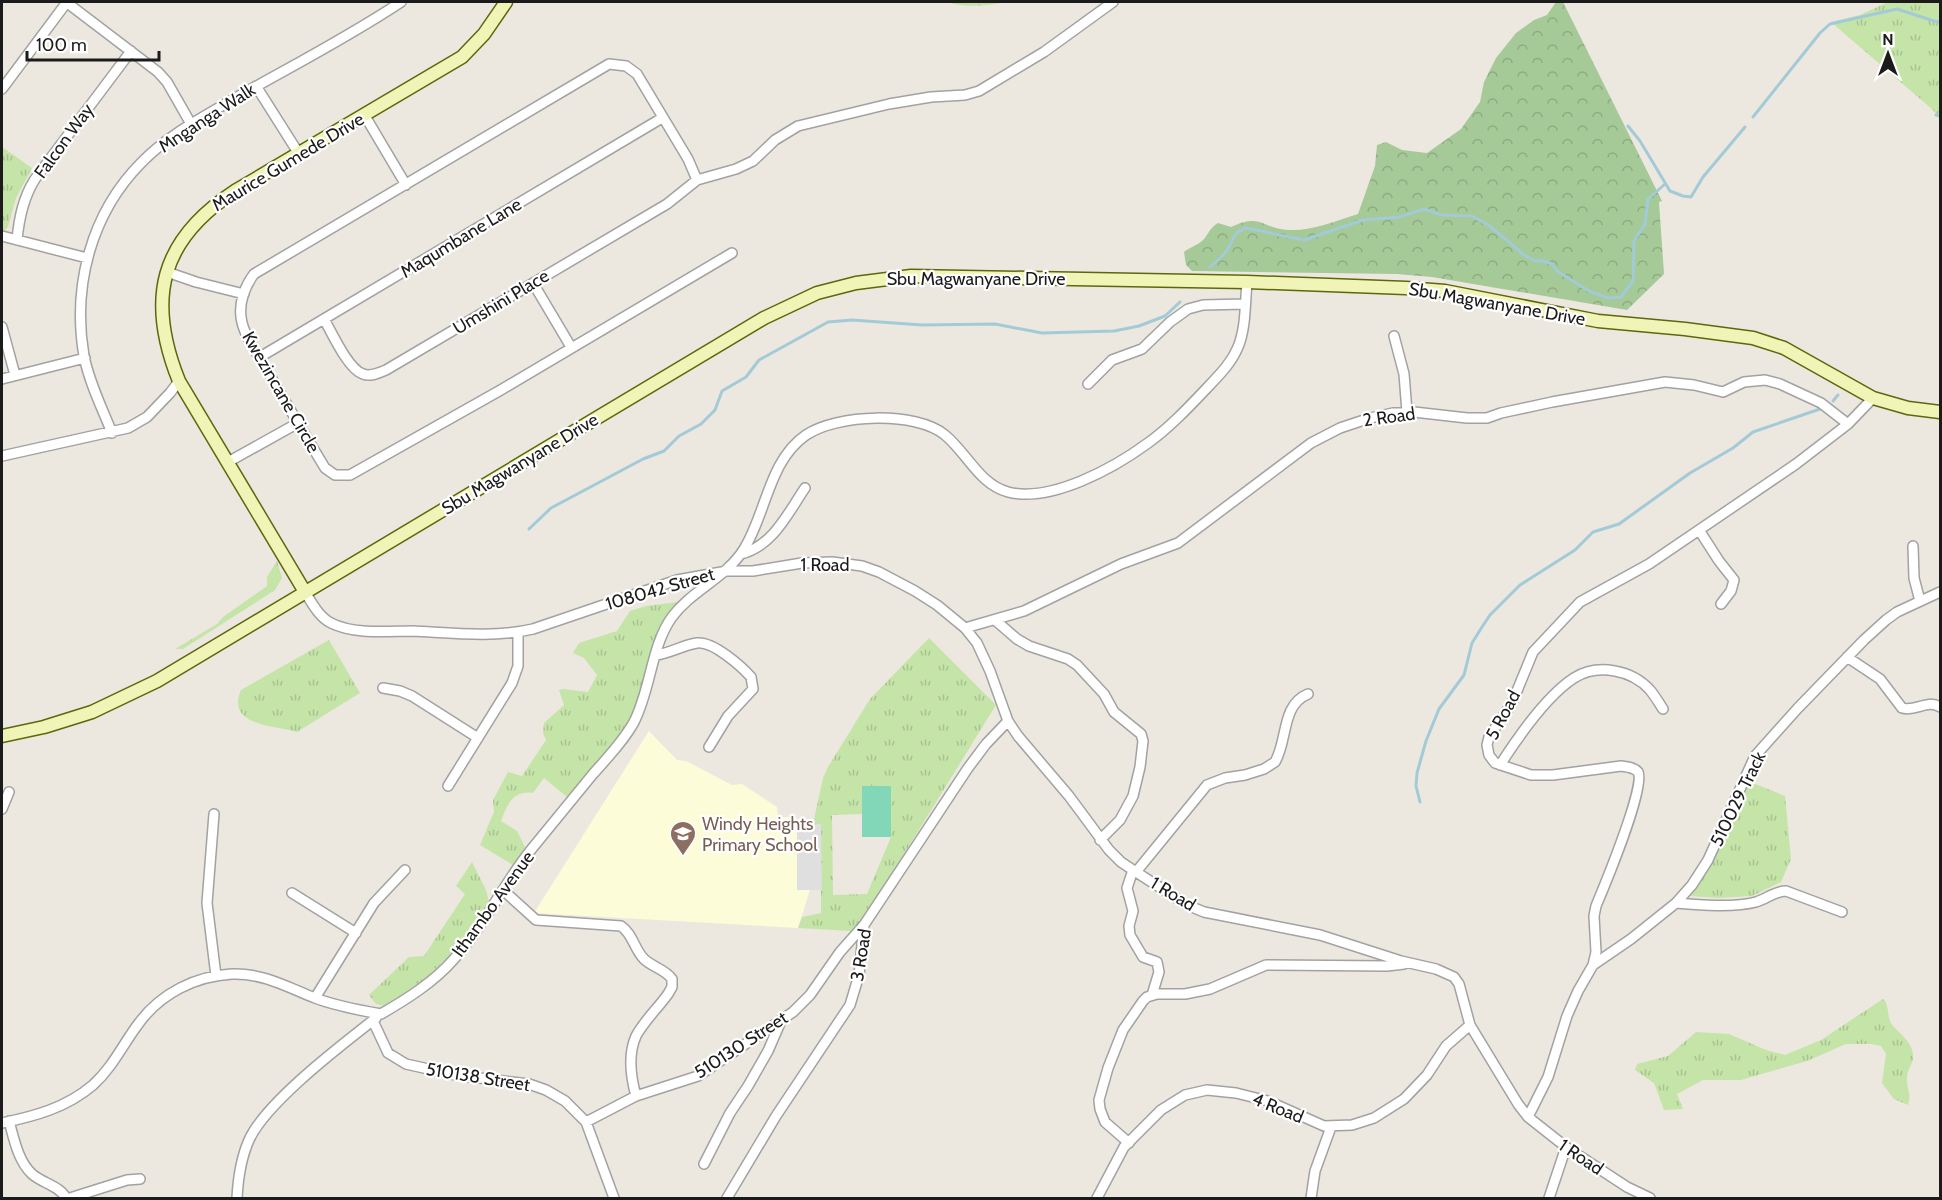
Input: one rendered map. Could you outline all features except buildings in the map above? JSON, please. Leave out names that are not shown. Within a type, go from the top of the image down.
[{"type":"main road","name":"Maurice Gumede Drive","points":[[304,592],[179,381],[163,332],[161,308],[167,272],[184,237],[206,213],[236,191],[462,57],[484,34],[506,2]]},
{"type":"main road","name":"Sbu Magwanyane Drive","points":[[2,736],[44,727],[103,706],[157,681],[764,318],[817,293],[856,283],[911,276],[1247,282],[1445,291],[1598,321],[1753,338],[1784,348],[1873,398],[1908,408],[1941,412]]},
{"type":"street","points":[[2,89],[66,2],[148,63],[167,82],[191,124]]},
{"type":"street","name":"Mnganga Walk","points":[[112,433],[85,358],[80,309],[87,258],[104,214],[117,192],[142,162],[191,124],[401,2]]},
{"type":"street","points":[[167,272],[244,294],[249,280],[262,268],[609,64],[633,69],[688,159],[696,181],[745,165],[759,156],[775,140],[798,126],[889,104],[979,91],[1044,52],[1113,2]]},
{"type":"street","name":"Falcon Way","points":[[17,240],[21,212],[32,184],[131,51]]},
{"type":"street","points":[[256,86],[299,154]]},
{"type":"street","points":[[365,116],[406,185]]},
{"type":"street","name":"Maqumbane Lane","points":[[260,357],[662,118]]},
{"type":"street","name":"Umshini Place","points":[[324,319],[355,369],[364,375],[374,375],[667,204],[696,181]]},
{"type":"street","points":[[2,236],[87,258]]},
{"type":"street","name":"Kwezincane Circle","points":[[244,294],[240,314],[242,323],[298,423],[326,468],[335,475],[350,475],[402,448],[732,253]]},
{"type":"street","name":"108042 Street","points":[[304,592],[329,622],[352,629],[518,633],[677,580],[727,571],[752,536],[783,461],[807,434],[832,424],[885,419],[924,423],[947,437],[983,477],[995,486],[1021,494],[1037,494],[1056,490],[1116,464],[1146,445],[1166,429],[1226,368],[1238,347],[1247,282]]},
{"type":"street","points":[[533,283],[571,347]]},
{"type":"street","points":[[1088,384],[1112,360],[1142,349],[1170,322],[1188,309],[1203,305],[1245,304]]},
{"type":"street","points":[[2,327],[15,375]]},
{"type":"street","points":[[1394,336],[1404,374],[1407,412]]},
{"type":"street","points":[[2,379],[85,358]]},
{"type":"street","name":"2 Road","points":[[965,628],[1037,606],[1120,564],[1178,543],[1289,458],[1323,435],[1363,420],[1393,413],[1429,412],[1467,418],[1487,418],[1552,402],[1665,382],[1673,381],[1681,385],[1703,386],[1723,392],[1744,382],[1765,380],[1780,384],[1821,403],[1848,424]]},
{"type":"street","points":[[2,456],[128,428],[147,417],[179,381]]},
{"type":"street","name":"5 Road","points":[[1528,1117],[1548,1077],[1564,1024],[1578,991],[1593,964],[1596,952],[1594,916],[1596,906],[1626,830],[1638,792],[1638,773],[1632,768],[1621,766],[1553,775],[1531,775],[1495,763],[1489,755],[1487,745],[1489,737],[1512,703],[1533,652],[1580,602],[1649,564],[1796,464],[1848,424],[1873,398]]},
{"type":"street","points":[[228,462],[298,423]]},
{"type":"street","points":[[741,554],[756,549],[767,541],[806,488]]},
{"type":"street","points":[[1700,530],[1735,581],[1721,604]]},
{"type":"street","points":[[1913,546],[1914,578],[1920,601]]},
{"type":"street","name":"1 Road","points":[[727,571],[762,570],[816,562],[847,563],[888,576],[937,605],[965,628],[977,643],[1008,721],[1069,796],[1100,840],[1121,862],[1187,905],[1204,912],[1320,935],[1412,964],[1437,969],[1454,977],[1459,984],[1470,1025],[1528,1117],[1566,1147],[1627,1187],[1650,1198]]},
{"type":"street","name":"Ithambo Avenue","points":[[237,1198],[243,1159],[250,1138],[255,1131],[285,1095],[337,1050],[377,1018],[417,992],[453,961],[528,854],[627,734],[646,693],[662,636],[678,610],[727,571]]},
{"type":"street","name":"510029 Track","points":[[1593,964],[1616,951],[1676,903],[1692,885],[1708,860],[1755,756],[1847,657],[1886,620],[1941,592]]},
{"type":"street","points":[[995,620],[1012,636],[1029,646],[1068,659],[1077,665],[1104,694],[1114,712],[1141,734],[1143,741],[1140,767],[1133,796],[1120,820],[1100,840]]},
{"type":"street","points":[[448,786],[516,674],[518,633]]},
{"type":"street","points":[[656,655],[668,654],[693,644],[702,643],[732,659],[751,677],[753,689],[728,716],[709,747]]},
{"type":"street","points":[[1847,657],[1880,679],[1902,708],[1908,710],[1931,703],[1941,707]]},
{"type":"street","points":[[1500,765],[1517,738],[1548,702],[1578,676],[1600,670],[1624,673],[1649,689],[1663,709]]},
{"type":"street","points":[[382,688],[412,696],[478,738]]},
{"type":"street","points":[[1152,995],[1159,972],[1157,963],[1143,957],[1129,930],[1133,911],[1127,888],[1134,871],[1207,785],[1271,766],[1278,758],[1292,706],[1300,697],[1308,694]]},
{"type":"street","name":"3 Road","points":[[727,1198],[776,1116],[831,1037],[850,1005],[859,975],[864,925],[968,768],[986,744],[1008,721]]},
{"type":"street","points":[[2,809],[9,792]]},
{"type":"street","points":[[214,814],[207,903],[216,976]]},
{"type":"street","points":[[315,998],[374,903],[405,870]]},
{"type":"street","points":[[503,890],[532,918],[539,921],[621,926],[628,932],[643,958],[666,972],[672,979],[672,987],[668,994],[637,1036],[633,1046],[632,1072],[636,1096]]},
{"type":"street","points":[[1676,903],[1745,904],[1757,902],[1776,892],[1786,891],[1842,912]]},
{"type":"street","points":[[292,893],[356,933]]},
{"type":"street","name":"510130 Street","points":[[586,1122],[636,1096],[698,1076],[782,1020],[810,995],[840,952],[864,925]]},
{"type":"street","points":[[1129,1143],[1105,1122],[1099,1100],[1123,1030],[1143,1001],[1152,995],[1185,994],[1210,989],[1266,965],[1387,966],[1412,964]]},
{"type":"street","points":[[140,1179],[127,1180],[68,1198],[27,1168],[5,1122],[54,1109],[77,1097],[106,1071],[138,1024],[152,1008],[181,987],[216,976],[233,974],[266,978],[315,998],[377,1018]]},
{"type":"street","name":"510138 Street","points":[[377,1018],[388,1053],[398,1060],[455,1075],[539,1087],[565,1101],[586,1122],[614,1198]]},
{"type":"street","points":[[704,1164],[730,1113],[768,1051],[782,1020]]},
{"type":"street","name":"4 Road","points":[[1097,1198],[1119,1153],[1172,1101],[1185,1095],[1207,1090],[1236,1092],[1268,1101],[1311,1122],[1331,1127],[1364,1122],[1396,1105],[1417,1087],[1456,1035],[1470,1025]]},
{"type":"street","points":[[1311,1198],[1315,1171],[1331,1127]]},
{"type":"street","points":[[1549,1198],[1566,1147]]},
{"type":"street","points":[[1624,1198],[1627,1187]]},
{"type":"shaded area","name":"Windy Heights Primary School","points":[[649,731],[677,760],[686,761],[732,785],[742,784],[777,807],[778,817],[795,817],[797,824],[797,890],[810,890],[798,928],[534,913]]},
{"type":"shaded area","points":[[797,824],[821,824],[822,890],[797,890]]},
{"type":"green space","points":[[947,2],[1006,2],[976,6]]},
{"type":"green space","points":[[1556,2],[1563,2],[1662,201],[1659,202],[1664,274],[1627,310],[1432,277],[1397,274],[1192,271],[1186,265],[1184,252],[1202,241],[1218,223],[1231,227],[1255,221],[1279,229],[1298,230],[1324,225],[1358,214],[1375,166],[1377,145],[1386,142],[1402,150],[1427,153],[1461,129],[1480,102],[1484,82],[1496,58],[1516,33],[1534,20],[1547,15]]},
{"type":"green space","points":[[1888,2],[1940,2],[1940,119],[1933,110],[1831,22],[1860,15]]},
{"type":"green space","points":[[2,147],[32,168],[16,198],[8,227],[3,232]]},
{"type":"green space","points":[[277,561],[282,578],[275,590],[183,649],[175,649],[217,624],[223,617],[267,586],[267,577]]},
{"type":"green space","points":[[678,602],[660,628],[638,705],[625,729],[606,753],[567,797],[544,778],[533,793],[520,794],[512,800],[501,821],[517,831],[525,847],[513,865],[480,845],[494,812],[493,800],[508,772],[522,776],[546,740],[543,733],[544,723],[564,705],[559,690],[588,692],[597,675],[584,658],[573,653],[579,643],[617,631],[630,611],[646,606]]},
{"type":"green space","points":[[929,638],[996,705],[862,922],[851,931],[798,928],[802,917],[821,913],[821,824],[813,824],[823,778],[870,699]],"holes":[[[862,786],[891,837],[867,894],[833,895],[832,815],[862,814]]]},
{"type":"green space","points":[[329,640],[360,693],[297,732],[246,718],[240,711],[238,702],[241,690]]},
{"type":"green space","points":[[1748,781],[1785,796],[1791,859],[1781,882],[1752,896],[1719,898],[1690,896],[1716,855]]},
{"type":"green space","points":[[862,786],[891,786],[891,837],[862,837]]},
{"type":"green space","points":[[472,862],[486,890],[489,902],[456,948],[430,974],[416,986],[384,1006],[376,1004],[369,995],[409,957],[424,956],[465,894],[456,886]]},
{"type":"green space","points":[[1883,999],[1890,1021],[1912,1049],[1912,1064],[1907,1077],[1908,1105],[1894,1099],[1882,1083],[1886,1054],[1881,1046],[1871,1044],[1846,1044],[1807,1061],[1741,1080],[1703,1080],[1677,1094],[1683,1109],[1664,1110],[1654,1083],[1635,1070],[1637,1064],[1668,1056],[1696,1032],[1729,1034],[1766,1050],[1785,1055],[1821,1040]]},
{"type":"waterway","points":[[1753,117],[1820,33],[1830,24],[1897,9],[1940,21]]},
{"type":"waterway","points":[[1936,115],[1940,116]]},
{"type":"waterway","points":[[1628,126],[1640,141],[1670,191],[1691,197],[1703,177],[1745,127]]},
{"type":"waterway","points":[[1210,267],[1225,253],[1235,235],[1246,228],[1304,240],[1363,220],[1400,217],[1424,209],[1442,215],[1472,216],[1490,226],[1524,255],[1535,261],[1552,264],[1557,271],[1589,291],[1608,298],[1621,297],[1633,281],[1634,241],[1645,224],[1648,199],[1665,184]]},
{"type":"waterway","points":[[529,529],[551,508],[643,459],[664,451],[679,436],[701,424],[715,410],[722,391],[746,377],[759,360],[828,322],[852,320],[922,325],[995,324],[1042,333],[1114,331],[1139,326],[1165,316],[1180,302]]},
{"type":"waterway","points":[[1833,401],[1838,395]]},
{"type":"waterway","points":[[1420,802],[1416,786],[1417,773],[1426,741],[1439,709],[1464,675],[1472,643],[1482,627],[1490,615],[1520,585],[1575,550],[1593,532],[1619,524],[1690,473],[1733,448],[1753,432],[1820,409]]},
{"type":"place","name":"Windy Heights Primary School","points":[[683,857]]}]
